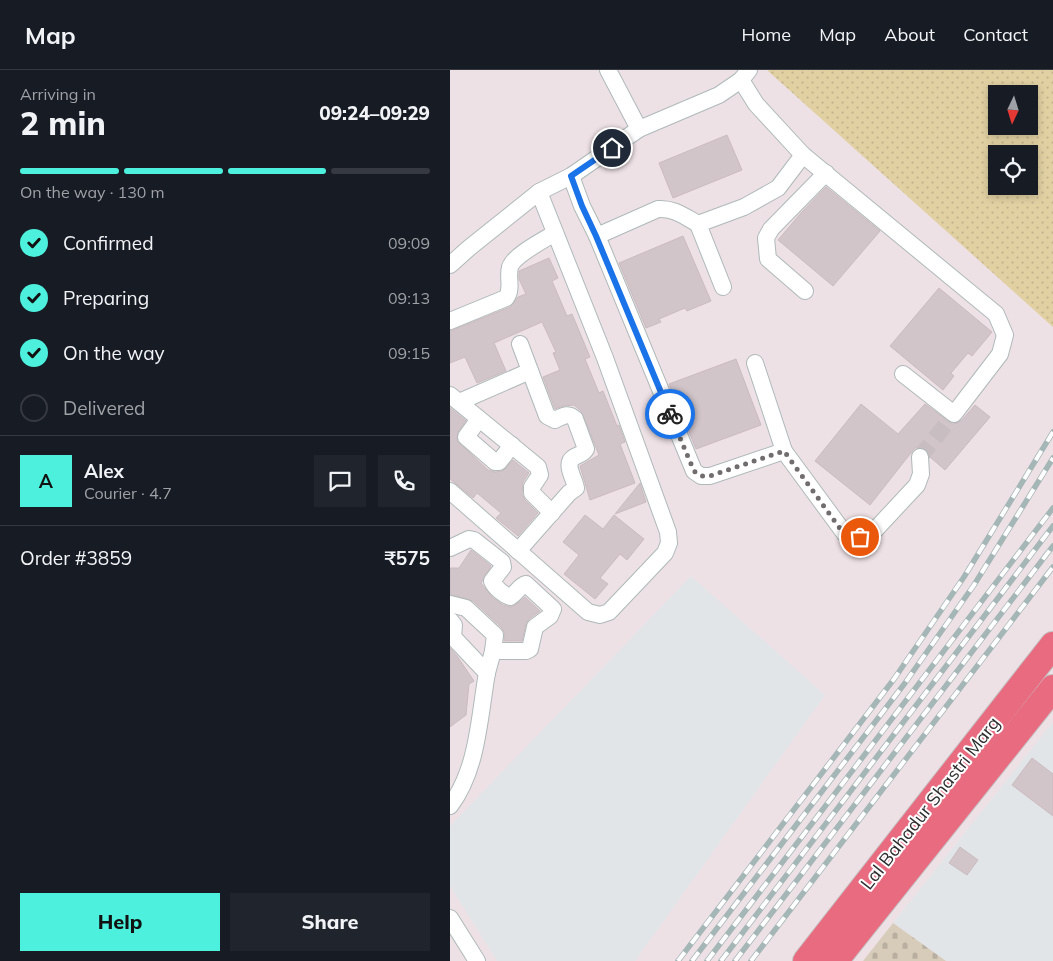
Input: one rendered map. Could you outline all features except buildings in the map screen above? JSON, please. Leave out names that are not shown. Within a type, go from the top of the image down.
[{"type":"main road","name":"Lal Bahadur Shastri Marg","points":[[835,961],[890,873],[1044,675],[1053,645]]},
{"type":"main road","name":"Lal Bahadur Shastri Marg","points":[[809,960],[890,873],[1053,688]]},
{"type":"street","points":[[608,70],[639,129]]},
{"type":"street","points":[[450,265],[539,192],[571,176],[639,129],[719,95],[745,75],[756,104],[803,155],[996,314],[1005,335],[1000,354],[954,414],[903,374]]},
{"type":"street","points":[[698,224],[744,207],[778,188],[803,155]]},
{"type":"street","points":[[805,291],[768,258],[766,238],[772,229],[826,173]]},
{"type":"street","points":[[571,176],[694,471],[701,476],[710,476],[784,451]]},
{"type":"street","points":[[450,491],[588,612],[600,615],[609,612],[640,580],[665,553],[669,543],[668,532],[605,358],[539,192]]},
{"type":"street","points":[[596,236],[658,209],[667,208],[676,211],[698,224],[723,287]]},
{"type":"street","points":[[450,321],[506,298],[510,294],[510,268],[514,260],[555,233]]},
{"type":"street","points":[[518,551],[569,493],[576,488],[569,467],[570,462],[572,458],[584,452],[586,445],[575,419],[571,415],[555,420],[548,416],[520,344]]},
{"type":"street","points":[[755,363],[784,451],[844,534],[860,537],[875,530],[917,485],[921,474],[920,457]]},
{"type":"street","points":[[530,371],[455,399],[538,467],[540,475],[532,487],[532,492],[552,513]]},
{"type":"street","points":[[479,419],[466,438],[495,462],[499,462],[512,445]]},
{"type":"street","points":[[450,548],[469,539],[474,540],[502,562],[503,567],[492,581],[500,590],[510,597],[526,584],[553,609],[550,616],[535,627],[530,649],[526,652],[493,651]]},
{"type":"street","points":[[450,604],[466,608],[496,635],[487,673],[471,767],[459,794],[450,806]]},
{"type":"street","points":[[450,620],[454,625],[453,637],[487,673]]},
{"type":"street","points":[[450,918],[477,961]]},
{"type":"shaded area","points":[[1053,70],[1053,327],[768,71]]},
{"type":"shaded area","points":[[691,576],[825,695],[635,961],[497,961],[450,886],[450,826]]},
{"type":"shaded area","points":[[1053,722],[1053,961],[946,961],[893,923]]},
{"type":"green space","points":[[893,923],[946,961],[863,961]]},
{"type":"tunnel","points":[[920,457],[954,414]]},
{"type":"railway","points":[[678,961],[894,679],[964,577],[1053,432]]},
{"type":"railway","points":[[692,961],[905,683],[974,585],[1053,458]]},
{"type":"railway","points":[[707,961],[1053,508]]},
{"type":"railway","points":[[721,961],[1053,526]]},
{"type":"railway","points":[[735,961],[1053,546]]},
{"type":"railway","points":[[751,961],[1053,567]]},
{"type":"way so far","points":[[670,414],[694,471],[701,476],[710,476],[784,451],[844,534],[860,537]]},
{"type":"route","points":[[612,148],[571,176],[670,414]]}]
